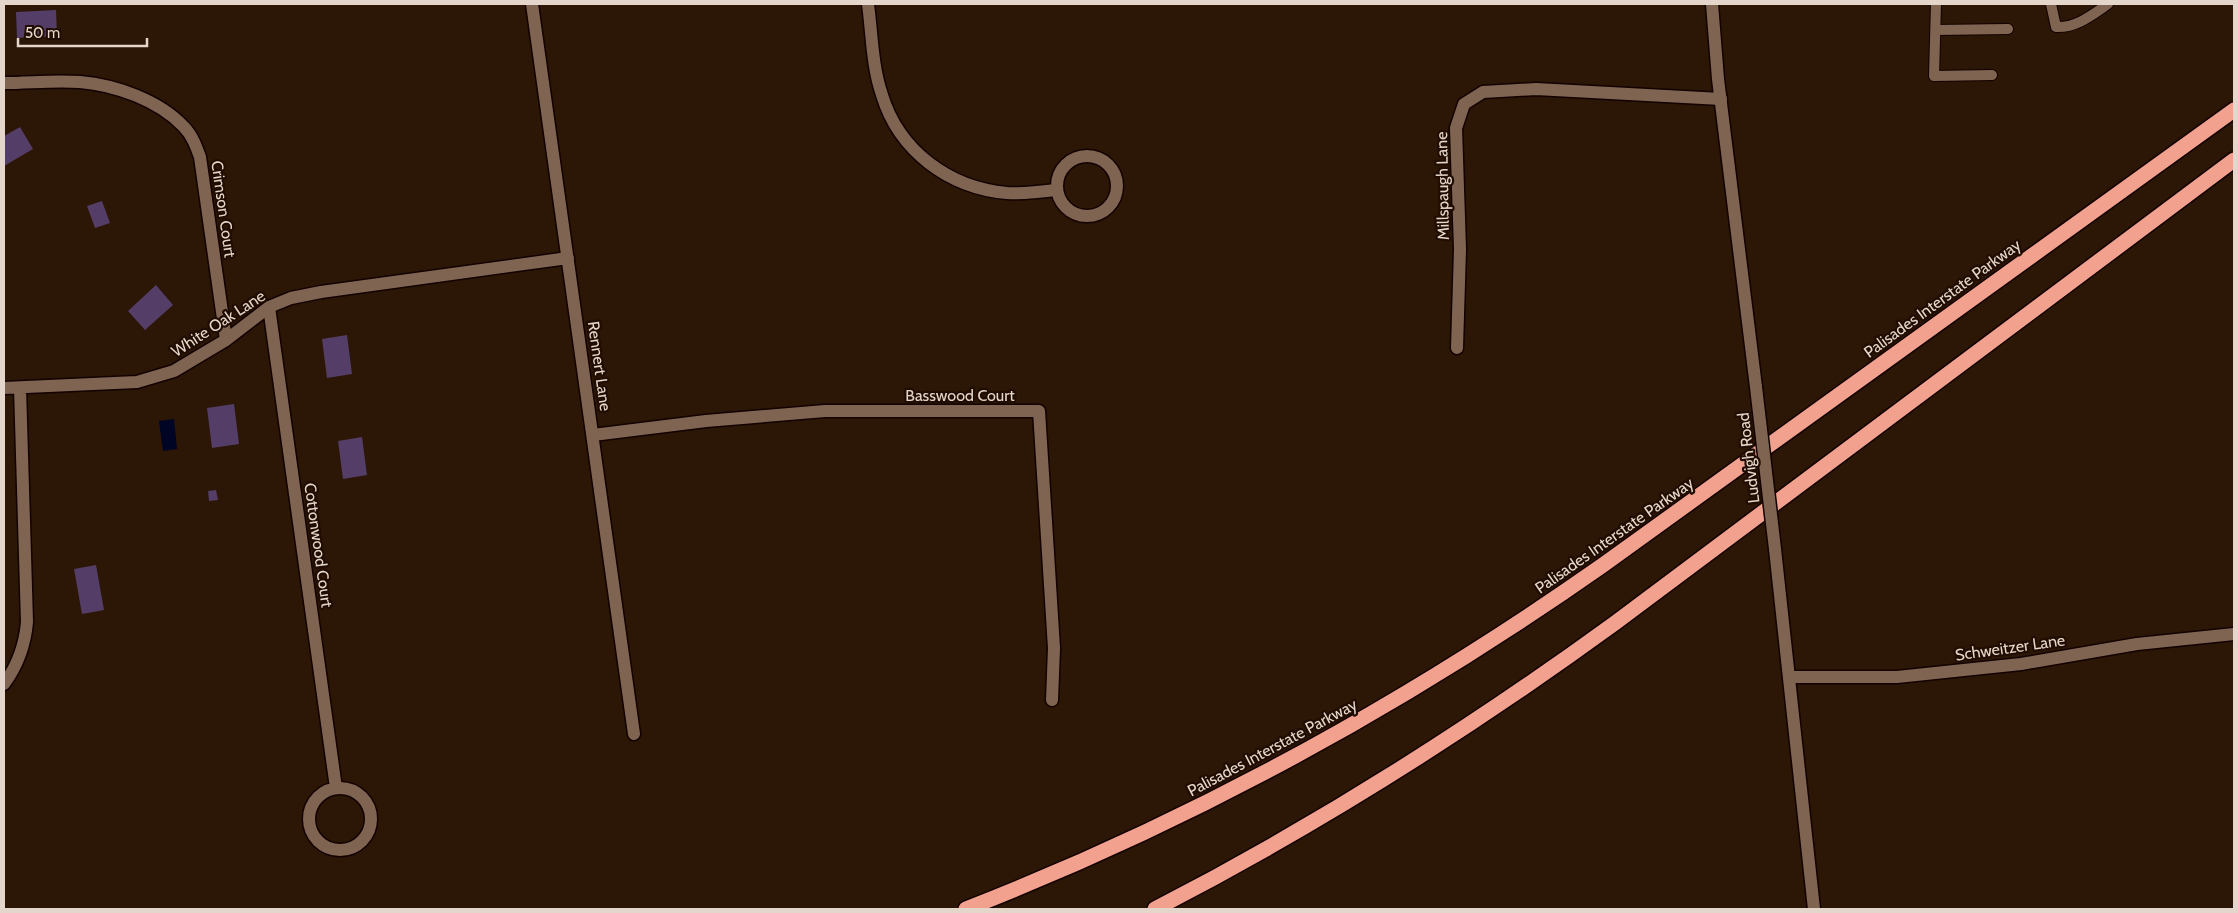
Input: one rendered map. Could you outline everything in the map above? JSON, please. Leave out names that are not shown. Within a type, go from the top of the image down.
[{"type":"highway","name":"Palisades Interstate Parkway","points":[[966,909],[1116,846],[1228,791],[1339,733],[1500,636],[1618,555],[2234,110]]},
{"type":"highway","points":[[1155,909],[1337,808],[1512,697],[1615,623],[2234,160]]},
{"type":"street","name":"Rennert Lane","points":[[532,4],[634,734]]},
{"type":"street","points":[[868,4],[878,80],[882,96],[895,126],[915,151],[952,179],[979,188],[1020,193],[1056,190]]},
{"type":"street","name":"Ludvigh Road","points":[[1712,4],[1721,99],[1775,549],[1814,909]]},
{"type":"street","name":"Crimson Court","points":[[4,84],[64,82],[95,84],[141,99],[166,112],[183,126],[190,135],[200,157],[226,340]]},
{"type":"street","name":"Millspaugh Lane","points":[[1457,348],[1460,249],[1456,128],[1464,104],[1482,92],[1536,89],[1721,99]]},
{"type":"street","points":[[1085,156],[1093,156],[1107,164],[1112,170],[1117,184],[1117,192],[1110,205],[1098,215],[1090,217],[1074,214],[1068,210],[1058,198],[1056,190],[1058,175],[1062,168],[1076,158],[1085,156]]},
{"type":"street","name":"White Oak Lane","points":[[4,388],[136,382],[174,371],[226,340],[269,306],[291,298],[314,293],[568,258]]},
{"type":"street","name":"Cottonwood Court","points":[[269,306],[336,788]]},
{"type":"street","points":[[4,684],[18,662],[23,649],[26,629],[20,388]]},
{"type":"street","name":"Basswood Court","points":[[593,435],[706,420],[825,411],[1039,411],[1054,648],[1052,700]]},
{"type":"street","name":"Schweitzer Lane","points":[[1789,677],[1897,677],[2021,664],[2136,644],[2234,634]]},
{"type":"street","points":[[336,788],[349,789],[358,794],[366,801],[371,814],[370,827],[366,836],[359,843],[346,850],[332,849],[323,845],[313,835],[309,825],[310,810],[314,802],[324,792],[336,788]]},
{"type":"lane","points":[[1936,4],[1934,76],[1992,75]]},
{"type":"lane","points":[[2051,4],[2056,27],[2065,28],[2083,21],[2108,4]]},
{"type":"lane","points":[[1936,30],[2008,29]]},
{"type":"water","points":[[174,419],[177,449],[163,451],[159,421]]},
{"type":"building","points":[[56,10],[57,36],[17,38],[16,12]]},
{"type":"building","points":[[20,127],[33,149],[4,166],[4,136]]},
{"type":"building","points":[[102,201],[110,223],[95,228],[87,206]]},
{"type":"building","points":[[156,285],[173,305],[145,330],[128,311]]},
{"type":"building","points":[[347,335],[352,374],[327,378],[322,339]]},
{"type":"building","points":[[234,404],[239,444],[212,448],[207,408]]},
{"type":"building","points":[[362,437],[367,475],[343,479],[338,441]]},
{"type":"building","points":[[216,490],[218,500],[209,501],[208,491]]},
{"type":"building","points":[[96,565],[104,610],[82,614],[74,569]]}]
